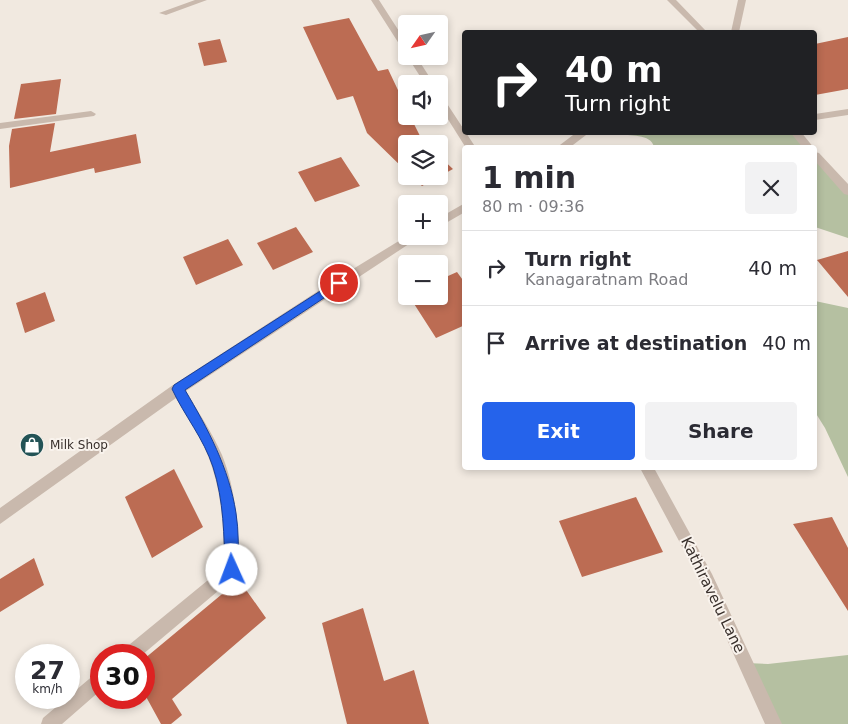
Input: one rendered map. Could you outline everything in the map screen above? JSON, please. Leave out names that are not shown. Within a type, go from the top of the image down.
[{"type":"street","points":[[163,13],[203,0]]},
{"type":"street","points":[[375,0],[398,36]]},
{"type":"street","points":[[671,0],[701,30]]},
{"type":"street","points":[[735,30],[742,0]]},
{"type":"street","points":[[448,112],[462,134]]},
{"type":"street","points":[[817,118],[848,112]]},
{"type":"street","points":[[0,126],[91,114]]},
{"type":"street","points":[[566,145],[581,135]]},
{"type":"street","points":[[797,135],[806,145]]},
{"type":"street","points":[[817,157],[848,191]]},
{"type":"street","points":[[448,217],[462,209]]},
{"type":"street","points":[[0,516],[178,389],[339,283],[401,245]]},
{"type":"street","points":[[143,644],[232,570],[230,514],[219,466],[200,427],[178,389]]},
{"type":"street","name":"Kathiravelu Lane","points":[[648,470],[707,579],[774,724]]},
{"type":"street","points":[[49,724],[90,689]]},
{"type":"green space","points":[[631,135],[797,135],[807,145],[653,145],[649,139]]},
{"type":"green space","points":[[817,157],[848,191],[848,238],[817,228]]},
{"type":"green space","points":[[817,301],[848,308],[848,477],[817,415]]},
{"type":"green space","points":[[848,655],[848,724],[775,724],[746,663],[768,664]]},
{"type":"building","points":[[349,18],[378,71],[388,69],[398,90],[398,125],[414,125],[420,135],[398,135],[398,163],[367,133],[353,96],[337,100],[303,27]]},
{"type":"building","points":[[848,37],[848,89],[817,95],[817,44]]},
{"type":"building","points":[[220,39],[227,62],[204,66],[198,43]]},
{"type":"building","points":[[61,79],[56,114],[14,119],[21,84]]},
{"type":"building","points":[[55,123],[50,152],[136,134],[141,163],[95,173],[94,168],[10,188],[9,146],[12,129]]},
{"type":"building","points":[[341,157],[360,186],[315,202],[298,172]]},
{"type":"building","points":[[448,164],[453,169],[448,172]]},
{"type":"building","points":[[296,227],[313,252],[273,270],[257,243]]},
{"type":"building","points":[[228,239],[243,265],[196,285],[183,257]]},
{"type":"building","points":[[848,251],[848,297],[817,260]]},
{"type":"building","points":[[457,272],[462,279],[462,326],[436,338],[415,305],[448,305],[448,276]]},
{"type":"building","points":[[45,292],[55,321],[25,333],[16,303]]},
{"type":"building","points":[[174,469],[203,527],[152,558],[125,497]]},
{"type":"building","points":[[636,497],[663,552],[582,577],[559,521]]},
{"type":"building","points":[[832,517],[848,548],[848,611],[793,524]]},
{"type":"building","points":[[34,558],[44,585],[0,612],[0,579]]},
{"type":"building","points":[[239,580],[266,618],[172,699],[182,715],[171,724],[161,724],[153,709],[155,709],[155,650]]},
{"type":"building","points":[[363,608],[384,681],[414,670],[429,724],[347,724],[322,623]]},
{"type":"place","name":"Milk Shop","points":[[32,445]]},
{"type":"route","points":[[232,570],[230,514],[219,466],[200,427],[178,389],[339,283]]}]
